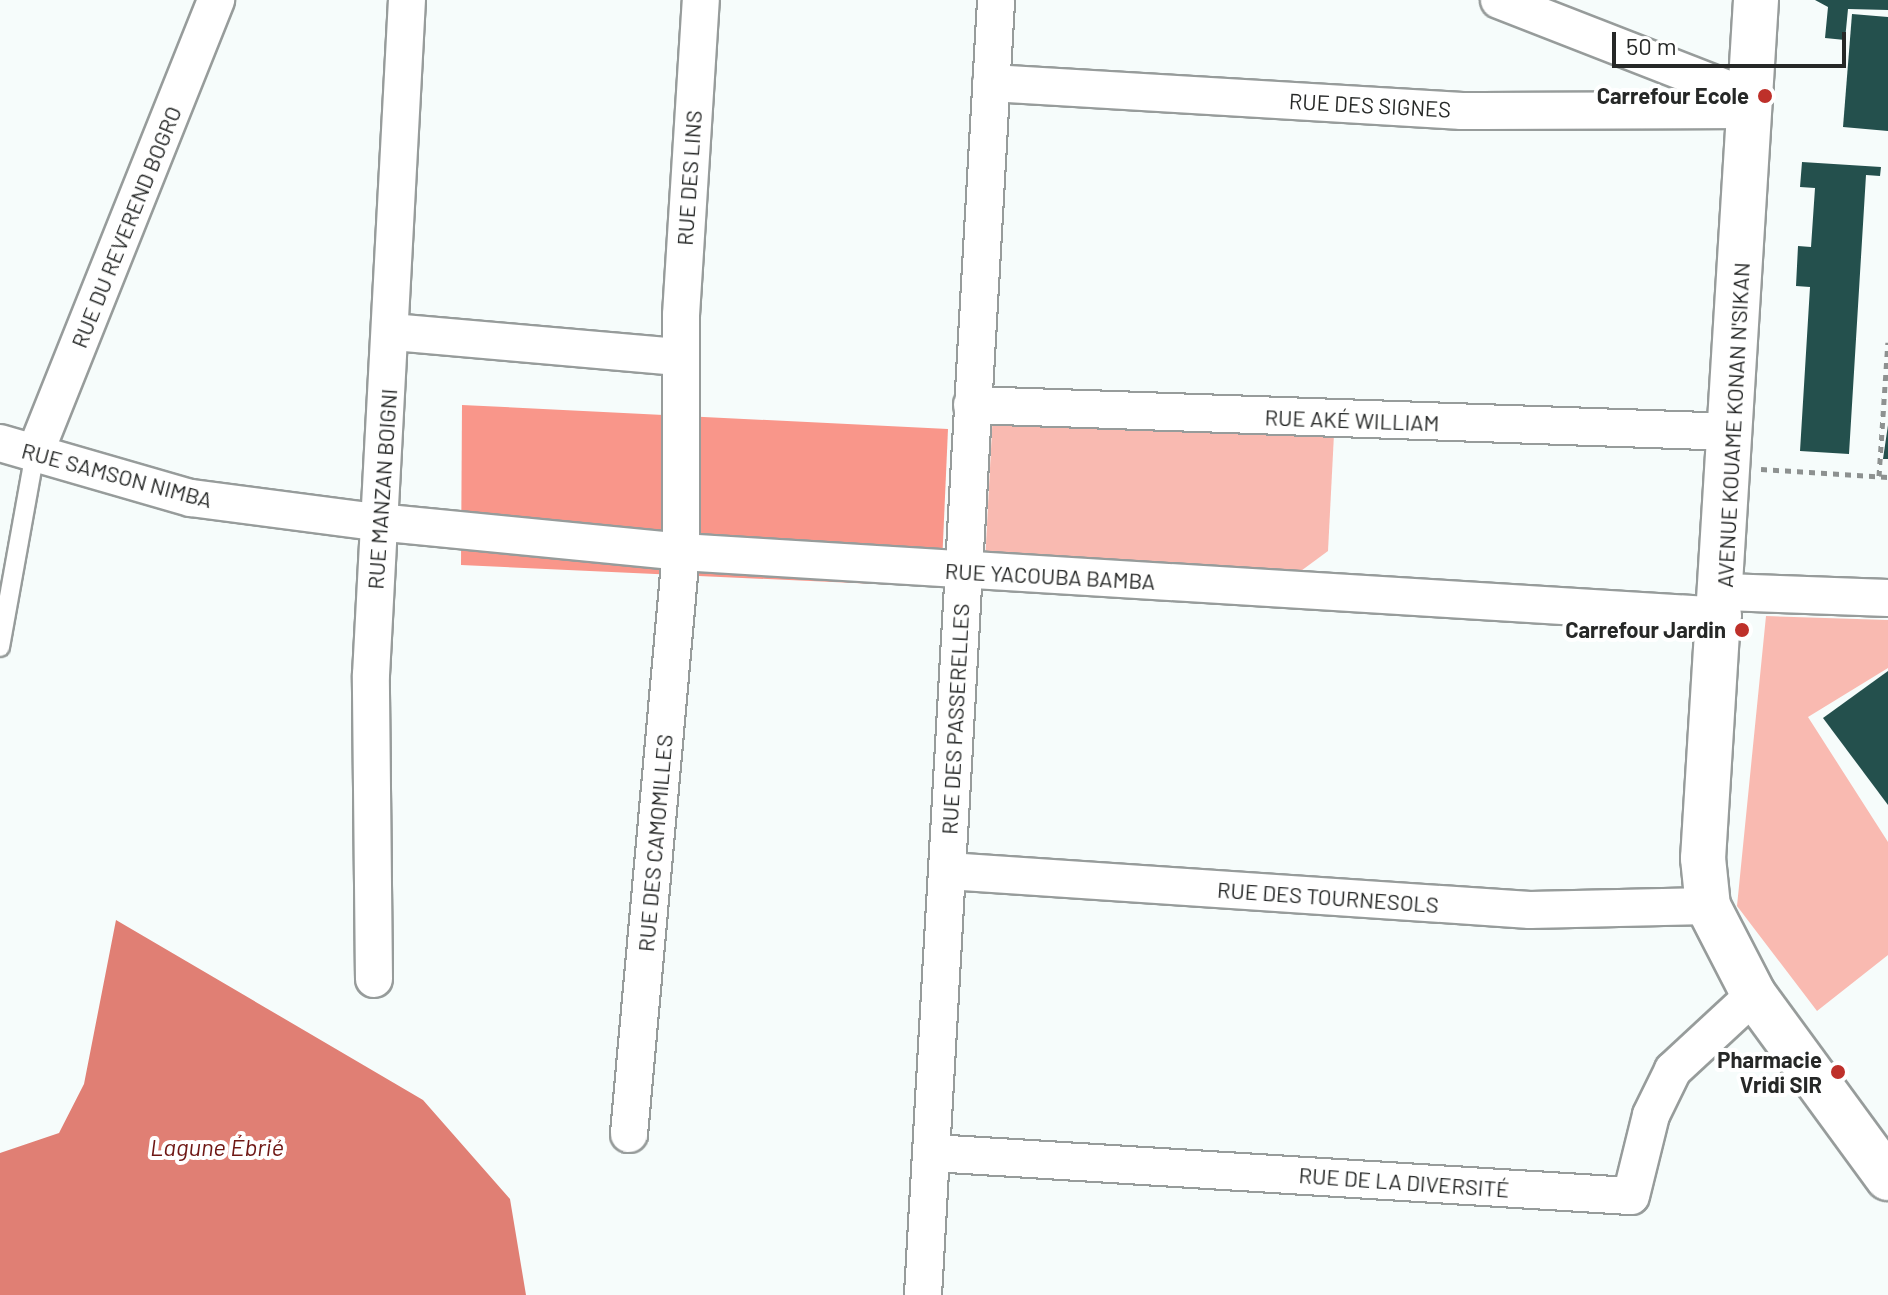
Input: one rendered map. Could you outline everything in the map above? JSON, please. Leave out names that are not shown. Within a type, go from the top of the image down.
[{"type":"street","name":"RUE DU REVEREND BOGRO","points":[[35,453],[216,0]]},
{"type":"street","name":"RUE MANZAN BOIGNI","points":[[374,979],[377,522],[392,332],[407,0]]},
{"type":"street","name":"RUE DES LINS","points":[[681,552],[680,357],[701,0]]},
{"type":"street","name":"RUE DES PASSERELLES","points":[[923,1295],[996,0]]},
{"type":"street","points":[[1499,0],[1751,104]]},
{"type":"street","name":"AVENUE KOUAME KONAN N'SIKAN","points":[[1756,0],[1724,604],[1703,858],[1708,906],[1754,995],[1888,1178]]},
{"type":"street","name":"RUE DES SIGNES","points":[[991,83],[1462,111],[1751,104]]},
{"type":"street","points":[[392,332],[680,357]]},
{"type":"street","name":"RUE AKÉ WILLIAM","points":[[972,405],[1731,449]]},
{"type":"street","name":"RUE SAMSON NIMBA","points":[[0,443],[191,498],[377,522]]},
{"type":"street","name":"RUE YACOUBA BAMBA","points":[[377,522],[681,552],[962,571],[1724,604],[1888,598]]},
{"type":"street","name":"RUE DES CAMOMILLES","points":[[629,1134],[681,552]]},
{"type":"street","name":"RUE DES TOURNESOLS","points":[[948,871],[1530,910],[1708,906]]},
{"type":"street","name":"RUE DE LA DIVERSITÉ","points":[[933,1153],[1631,1196],[1651,1115],[1673,1070],[1754,995]]},
{"type":"lane","points":[[0,647],[35,453]]},
{"type":"path","points":[[1879,476],[1888,342]]},
{"type":"path","points":[[1731,449],[1888,477]]},
{"type":"shaded area","points":[[462,405],[948,429],[941,587],[461,565]]},
{"type":"shaded area","points":[[993,411],[1334,434],[1328,551],[1271,593],[984,582]]},
{"type":"shaded area","points":[[1766,616],[1888,620],[1888,668],[1808,717],[1888,842],[1888,955],[1817,1011],[1737,906]]},
{"type":"water","name":"Lagune Ébrié","points":[[116,920],[423,1100],[510,1199],[526,1295],[0,1295],[0,1153],[59,1133],[84,1084]]},
{"type":"building","points":[[1815,0],[1888,0],[1888,10],[1848,9],[1845,40],[1825,38],[1828,7]]},
{"type":"building","points":[[1852,14],[1888,17],[1888,131],[1843,127]]},
{"type":"building","points":[[1802,162],[1881,167],[1880,176],[1866,175],[1849,454],[1800,451],[1810,287],[1796,286],[1798,246],[1811,247],[1815,188],[1800,187]]},
{"type":"building","points":[[1888,425],[1888,459],[1883,459]]},
{"type":"building","points":[[1888,671],[1888,805],[1823,718]]},
{"type":"place","name":"Carrefour Ecole","points":[[1765,96]]},
{"type":"place","name":"Carrefour Jardin","points":[[1742,630]]},
{"type":"place","name":"Pharmacie Vridi SIR","points":[[1838,1072]]}]
